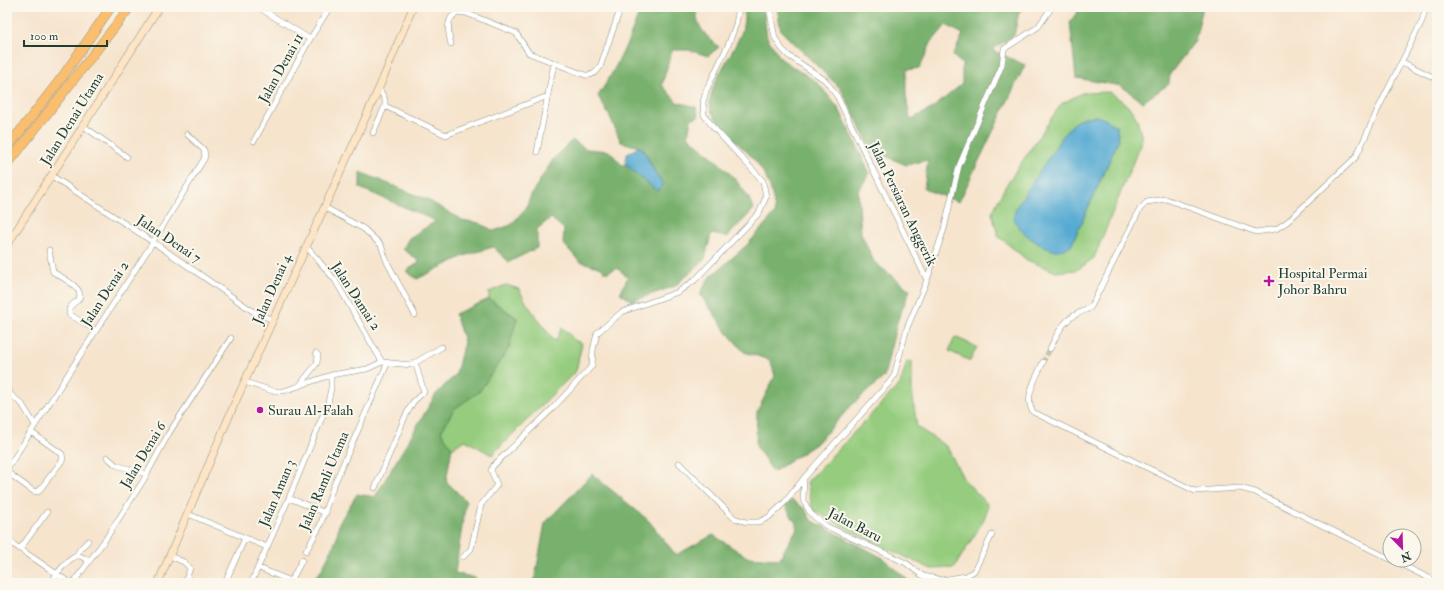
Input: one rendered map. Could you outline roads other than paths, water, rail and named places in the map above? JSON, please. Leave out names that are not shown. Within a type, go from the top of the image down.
[{"type":"highway","points":[[7,148],[63,76],[111,7]]},
{"type":"highway","points":[[7,165],[130,7]]},
{"type":"street","name":"Jalan Denai Utama","points":[[7,245],[52,176],[82,125],[159,7]]},
{"type":"street","points":[[258,7],[310,38]]},
{"type":"street","name":"Jalan Denai 11","points":[[254,141],[310,38],[330,7]]},
{"type":"street","name":"Jalan Denai 4","points":[[158,583],[245,382],[379,88],[413,7]]},
{"type":"street","points":[[451,44],[448,32],[450,19],[453,14],[457,12],[466,13],[513,31],[519,36],[529,53],[584,75],[590,75],[596,73],[600,67],[621,7]]},
{"type":"street","points":[[463,557],[471,549],[481,505],[497,485],[491,470],[493,466],[552,409],[592,366],[592,350],[597,333],[622,312],[678,292],[695,280],[759,213],[766,197],[763,182],[704,115],[703,102],[706,91],[729,44],[736,24],[739,7]]},
{"type":"street","name":"Jalan Persiaran Anggerik","points":[[679,463],[734,518],[746,522],[759,522],[769,517],[785,502],[804,478],[894,376],[907,328],[927,280],[837,96],[825,80],[789,56],[782,49],[775,38],[769,7]]},
{"type":"street","points":[[927,280],[944,228],[960,166],[1002,65],[1004,49],[1038,27],[1052,7]]},
{"type":"street","points":[[1050,349],[1058,331],[1076,314],[1086,312],[1091,307],[1140,209],[1147,202],[1166,199],[1256,232],[1276,229],[1286,222],[1356,157],[1422,21],[1426,7]]},
{"type":"street","points":[[1402,62],[1437,79]]},
{"type":"street","points":[[538,152],[554,63]]},
{"type":"street","points":[[373,133],[385,106],[385,100],[379,88]]},
{"type":"street","points":[[385,106],[446,136],[548,96]]},
{"type":"street","points":[[82,125],[127,157]]},
{"type":"street","name":"Jalan Denai 2","points":[[7,470],[95,330],[153,242],[206,156],[202,148],[186,134]]},
{"type":"street","name":"Jalan Denai 7","points":[[52,176],[153,242],[254,312],[273,320]]},
{"type":"street","points":[[324,207],[364,229],[381,245],[387,262],[415,315]]},
{"type":"street","name":"Jalan Damai 2","points":[[306,246],[335,280],[385,362]]},
{"type":"street","points":[[49,250],[53,272],[78,289],[80,294],[78,300],[69,309],[69,314],[95,330]]},
{"type":"street","name":"Jalan Denai 6","points":[[73,583],[89,562],[146,474],[169,433],[231,338]]},
{"type":"street","points":[[245,382],[273,391],[284,391],[331,375],[367,369],[385,362],[408,365],[442,347]]},
{"type":"street","points":[[298,386],[317,363],[318,355],[316,353]]},
{"type":"street","name":"Jalan Ramli Utama","points":[[306,551],[326,513],[333,487],[363,420],[385,362]]},
{"type":"street","points":[[375,488],[405,417],[413,402],[424,392],[415,362]]},
{"type":"street","points":[[1043,362],[1029,397],[1029,406],[1033,412],[1195,491],[1240,488],[1255,492],[1382,555]]},
{"type":"street","name":"Jalan Aman 3","points":[[251,583],[289,498],[324,411],[331,390],[331,375]]},
{"type":"street","points":[[7,388],[11,395],[22,404],[35,426]]},
{"type":"street","points":[[7,470],[33,491],[38,492],[63,459],[62,454],[31,432]]},
{"type":"street","points":[[107,457],[116,465],[146,474]]},
{"type":"street","name":"Jalan Baru","points":[[804,478],[803,500],[811,514],[826,526],[906,563],[923,576],[942,580],[966,576],[974,571],[992,535]]},
{"type":"street","points":[[289,498],[326,513]]},
{"type":"street","points":[[20,549],[47,512]]},
{"type":"street","points":[[188,514],[267,547]]},
{"type":"street","points":[[225,583],[245,538]]},
{"type":"street","points":[[7,540],[70,583]]},
{"type":"street","points":[[51,583],[56,574],[76,556],[80,549],[88,541]]},
{"type":"street","points":[[76,556],[89,562]]},
{"type":"street","points":[[170,556],[184,562],[190,568],[190,572],[185,583]]},
{"type":"street","points":[[259,568],[290,582],[302,560]]},
{"type":"street","points":[[1409,568],[1437,582]]},
{"type":"water","points":[[1096,116],[1105,119],[1116,126],[1119,139],[1071,246],[1062,250],[1052,250],[1028,237],[1018,226],[1014,215],[1017,206],[1064,134],[1075,122],[1085,117]]},
{"type":"water","points":[[638,147],[642,148],[656,174],[664,185],[657,191],[626,165],[626,155]]},
{"type":"tunnel","points":[[1043,362],[1050,349]]},
{"type":"place","name":"Hospital Permai Johor Bahru","points":[[1269,281]]},
{"type":"place","name":"Surau Al-Falah","points":[[260,410]]}]
